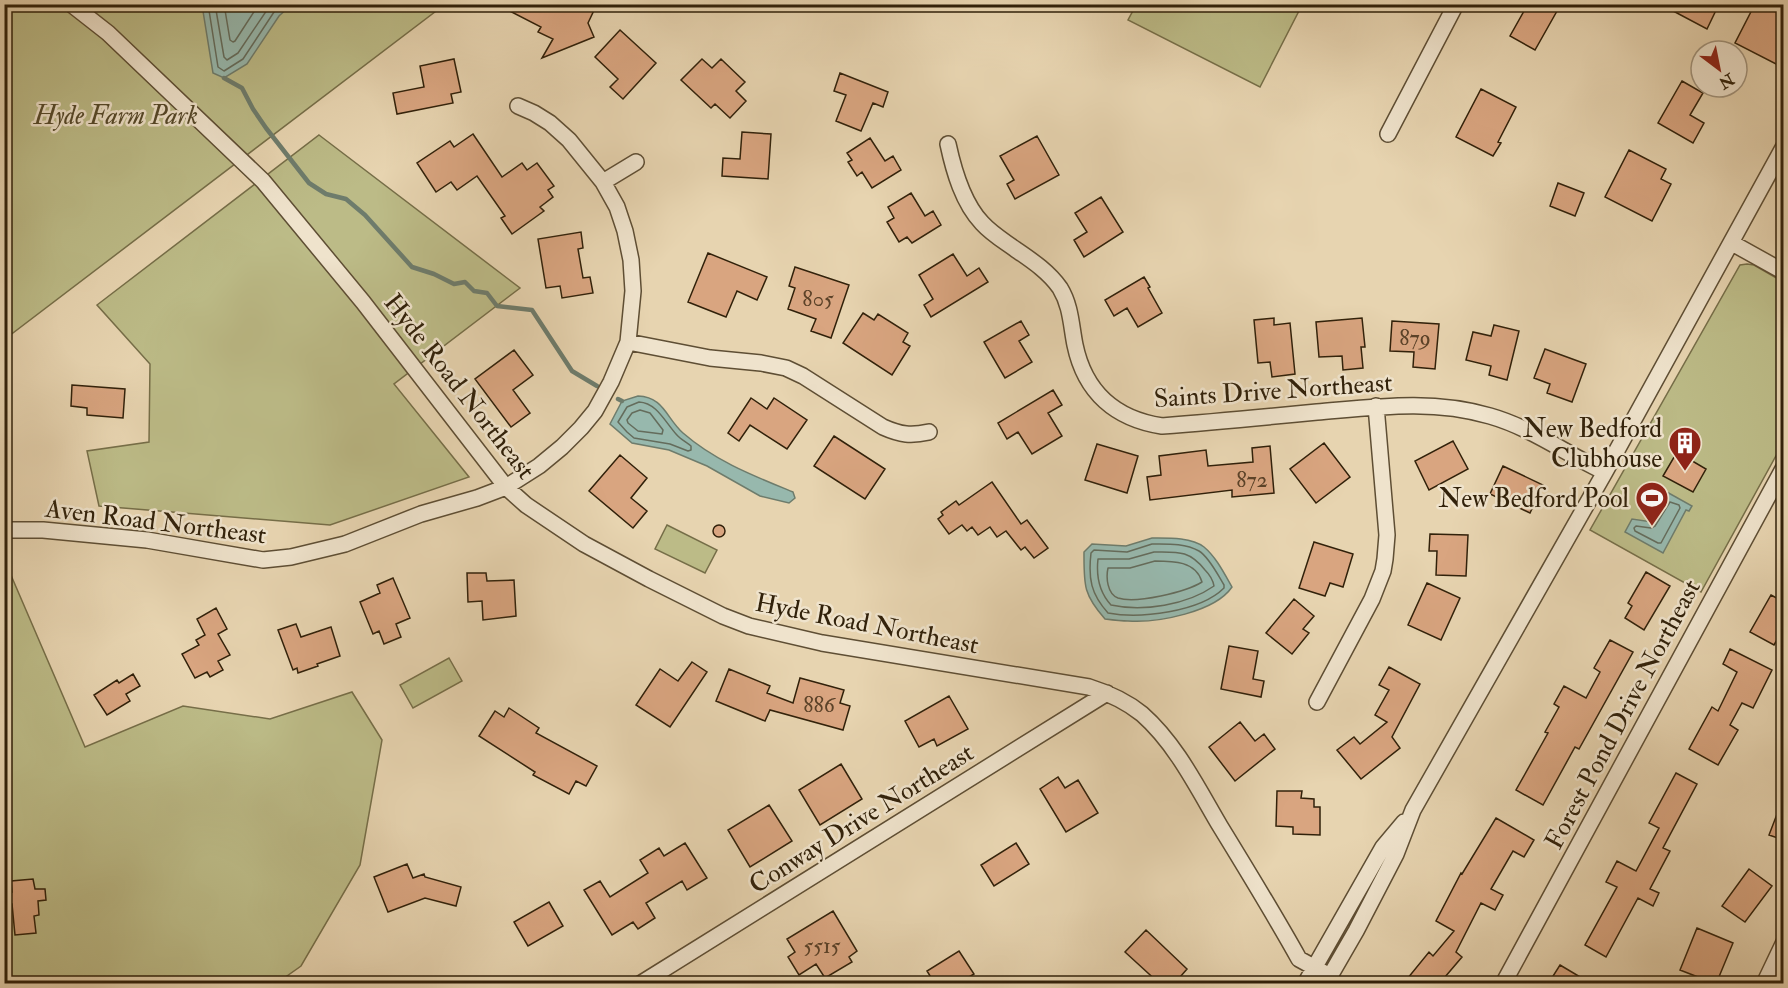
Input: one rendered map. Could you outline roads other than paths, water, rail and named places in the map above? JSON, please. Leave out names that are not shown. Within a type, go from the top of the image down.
[{"type":"street","name":"Hyde Road Northeast","points":[[70,4],[108,33],[263,181],[363,302],[506,488],[526,505],[584,544],[702,606],[749,626],[822,643],[1089,687],[1124,702],[1141,713],[1160,732],[1185,765],[1299,959],[1314,967],[1328,980]]},
{"type":"street","points":[[1388,134],[1456,4]]},
{"type":"street","name":"Aven Road Northeast","points":[[4,530],[43,530],[147,540],[262,560],[291,557],[345,544],[421,514],[506,488],[539,466],[581,428],[605,395],[628,342],[633,291],[624,231],[617,207],[603,182],[569,140],[550,123],[518,106]]},
{"type":"street","name":"Saints Drive Northeast","points":[[948,144],[953,168],[975,215],[994,234],[1040,267],[1059,287],[1067,300],[1076,347],[1084,371],[1099,396],[1114,409],[1133,420],[1162,426],[1376,406],[1440,406],[1492,416],[1538,435],[1605,472]]},
{"type":"street","points":[[1328,980],[1356,932],[1396,854],[1413,810],[1605,472],[1784,146]]},
{"type":"street","points":[[603,182],[636,162]]},
{"type":"street","points":[[1732,243],[1784,272]]},
{"type":"street","points":[[628,342],[710,358],[786,368],[810,380],[883,427],[897,433],[913,435],[929,432]]},
{"type":"street","points":[[1317,702],[1372,599],[1383,571],[1387,535],[1376,406]]},
{"type":"street","name":"Forest Pond Drive Northeast","points":[[1503,984],[1783,470]]},
{"type":"street","name":"Conway Drive Northeast","points":[[640,984],[1107,693]]},
{"type":"street","points":[[1305,984],[1383,847],[1413,810]]},
{"type":"street","points":[[1764,984],[1784,942]]},
{"type":"water","points":[[202,4],[291,5],[279,16],[247,64],[224,78],[213,73]]},
{"type":"water","points":[[638,396],[647,397],[659,404],[683,433],[708,452],[735,467],[793,492],[795,498],[789,503],[760,496],[707,466],[669,450],[632,443],[610,424],[622,401]]},
{"type":"water","name":"New Bedford Pool","points":[[1665,491],[1692,506],[1689,511],[1686,510],[1663,553],[1625,532],[1632,519],[1652,522],[1665,498],[1662,496]]},
{"type":"water","points":[[1152,538],[1186,540],[1204,547],[1216,560],[1232,587],[1213,603],[1170,618],[1140,621],[1105,619],[1092,603],[1086,588],[1084,552],[1092,544],[1126,546]]},
{"type":"waterway","points":[[224,78],[242,88],[266,128],[309,183],[326,194],[346,199],[365,215],[412,267],[454,284],[465,282],[474,291],[487,293],[497,306],[532,310],[572,371],[597,386]]},
{"type":"waterway","points":[[618,399],[622,401]]},
{"type":"place","name":"New Bedford Clubhouse","points":[[1685,472]]},
{"type":"place","name":"New Bedford Pool","points":[[1652,527]]},
{"type":"park label","name":"Hyde Farm Park","points":[[116,115]]}]
